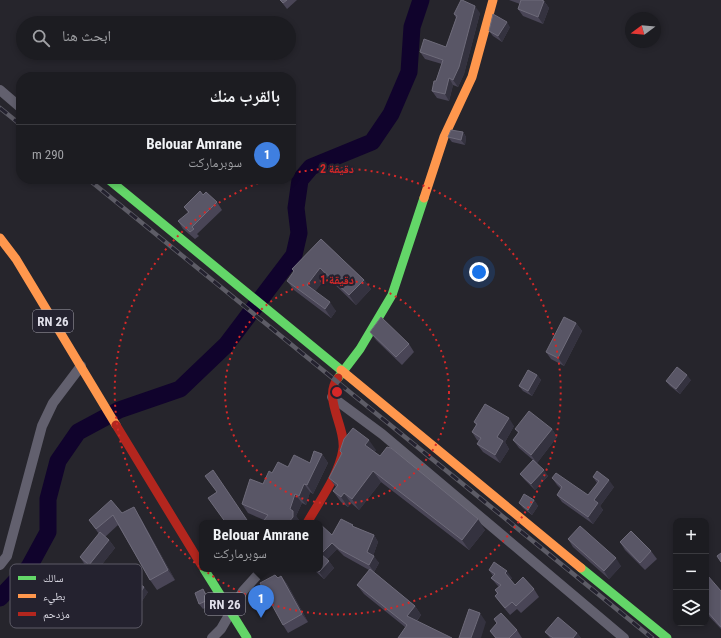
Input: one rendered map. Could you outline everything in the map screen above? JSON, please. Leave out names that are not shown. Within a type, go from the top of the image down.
[{"type":"street","points":[[309,520],[334,474],[343,448],[341,429],[332,397],[334,381],[360,349],[392,295],[444,137],[472,77],[493,0]]},
{"type":"street","points":[[0,90],[16,104]]},
{"type":"street","points":[[114,184],[667,638]]},
{"type":"street","name":"RN 26","points":[[0,238],[16,259],[199,561]]},
{"type":"street","points":[[0,565],[7,556],[42,426],[53,403],[81,366]]},
{"type":"street","points":[[332,397],[382,434],[624,638]]},
{"type":"street","name":"RN 26","points":[[206,572],[248,638]]},
{"type":"street","points":[[212,638],[231,613],[243,591],[260,572]]},
{"type":"building","points":[[280,0],[287,0],[283,3]]},
{"type":"building","points":[[461,0],[475,6],[459,67],[453,80],[449,78],[445,94],[432,91],[434,81],[436,81],[443,60],[420,52],[424,39],[446,47],[457,16],[454,14]]},
{"type":"building","points":[[521,0],[544,1],[538,17],[518,9]]},
{"type":"building","points":[[493,14],[507,22],[498,36],[489,31]]},
{"type":"building","points":[[451,130],[463,132],[461,140],[448,137]]},
{"type":"building","points":[[200,191],[203,195],[206,192],[217,202],[192,227],[194,229],[190,232],[178,221],[189,212],[184,207]]},
{"type":"building","points":[[321,239],[364,280],[349,295],[320,268],[307,285],[330,302],[325,309],[287,281],[294,271],[292,269]]},
{"type":"building","points":[[381,317],[409,344],[396,357],[370,332]]},
{"type":"building","points":[[564,317],[576,323],[558,358],[546,352]]},
{"type":"building","points":[[677,367],[687,375],[676,389],[666,381]]},
{"type":"building","points":[[528,370],[537,375],[528,391],[519,386]]},
{"type":"building","points":[[485,404],[509,418],[497,437],[503,441],[495,455],[477,444],[481,438],[472,432],[477,424],[474,422]]},
{"type":"building","points":[[529,411],[552,429],[531,455],[513,440],[519,432],[515,429]]},
{"type":"building","points":[[353,428],[369,440],[365,445],[380,456],[387,447],[391,448],[478,519],[462,540],[373,471],[352,499],[344,493],[341,497],[333,491],[338,485],[329,478],[342,453],[340,451],[344,439]]},
{"type":"building","points":[[314,451],[322,454],[307,485],[304,484],[299,496],[295,494],[290,509],[293,511],[293,517],[290,520],[264,520],[268,515],[242,504],[250,479],[263,484],[269,471],[272,473],[278,462],[288,467],[294,455],[310,463]]},
{"type":"building","points":[[533,460],[544,470],[531,484],[520,474]]},
{"type":"building","points":[[213,470],[247,520],[224,520],[208,498],[217,492],[205,476]]},
{"type":"building","points":[[597,471],[609,480],[594,500],[598,503],[588,517],[557,495],[562,487],[552,478],[556,473],[588,495],[599,481],[593,477]]},
{"type":"building","points":[[524,494],[534,500],[528,510],[519,503]]},
{"type":"building","points":[[111,500],[122,513],[134,507],[168,570],[150,580],[113,515],[96,529],[89,520]]},
{"type":"building","points":[[341,519],[353,525],[352,526],[374,535],[367,552],[374,556],[369,565],[339,549],[332,543],[323,552],[323,527],[332,535]]},
{"type":"building","points":[[580,526],[616,558],[604,571],[568,539]]},
{"type":"building","points":[[631,531],[651,551],[640,563],[620,542]]},
{"type":"building","points":[[100,532],[109,540],[90,564],[80,557]]},
{"type":"building","points":[[721,553],[721,562],[717,556]]},
{"type":"building","points":[[323,556],[329,561],[323,568]]},
{"type":"building","points":[[494,562],[507,571],[505,573],[515,585],[523,577],[534,589],[516,606],[512,602],[505,608],[495,596],[498,593],[495,590],[501,585],[491,578],[495,574],[489,570]]},
{"type":"building","points":[[370,569],[415,606],[407,616],[452,638],[398,638],[407,625],[357,585]]},
{"type":"building","points":[[275,575],[278,578],[281,576],[302,614],[283,625],[260,583]]},
{"type":"building","points":[[709,577],[721,591],[721,627],[709,613]]},
{"type":"building","points":[[203,589],[208,600],[199,604],[195,593]]},
{"type":"building","points":[[469,609],[480,613],[471,638],[459,638]]},
{"type":"building","points":[[501,613],[517,630],[509,638],[496,638],[490,631],[497,623],[494,619]]},
{"type":"building","points":[[558,617],[577,633],[573,638],[553,638],[545,632]]},
{"type":"waterway","points":[[31,564],[48,532],[48,499],[58,461],[78,432],[119,410],[180,389],[226,345],[294,255],[299,233],[296,208],[300,180],[311,167],[372,142],[391,114],[409,72],[412,27],[421,0]]},
{"type":"waterway","points":[[0,598],[10,587]]},
{"type":"railway","points":[[0,108],[16,121]]},
{"type":"railway","points":[[94,184],[652,638]]},
{"type":"traffic: fast","points":[[114,184],[341,370]]},
{"type":"traffic: fast","points":[[338,378],[360,349],[392,295],[424,198]]},
{"type":"traffic: fast","points":[[581,568],[667,638]]},
{"type":"traffic: fast","points":[[206,572],[247,638]]},
{"type":"traffic: slow","points":[[424,198],[444,137],[472,77],[493,0]]},
{"type":"traffic: slow","points":[[0,238],[16,259],[116,425]]},
{"type":"traffic: slow","points":[[341,370],[581,568]]},
{"type":"traffic: jam","points":[[309,520],[333,478],[341,459],[343,440],[332,394],[338,378]]},
{"type":"traffic: jam","points":[[116,425],[199,561]]},
{"type":"place","name":"Belouar Amrane","points":[[261,618]]}]
